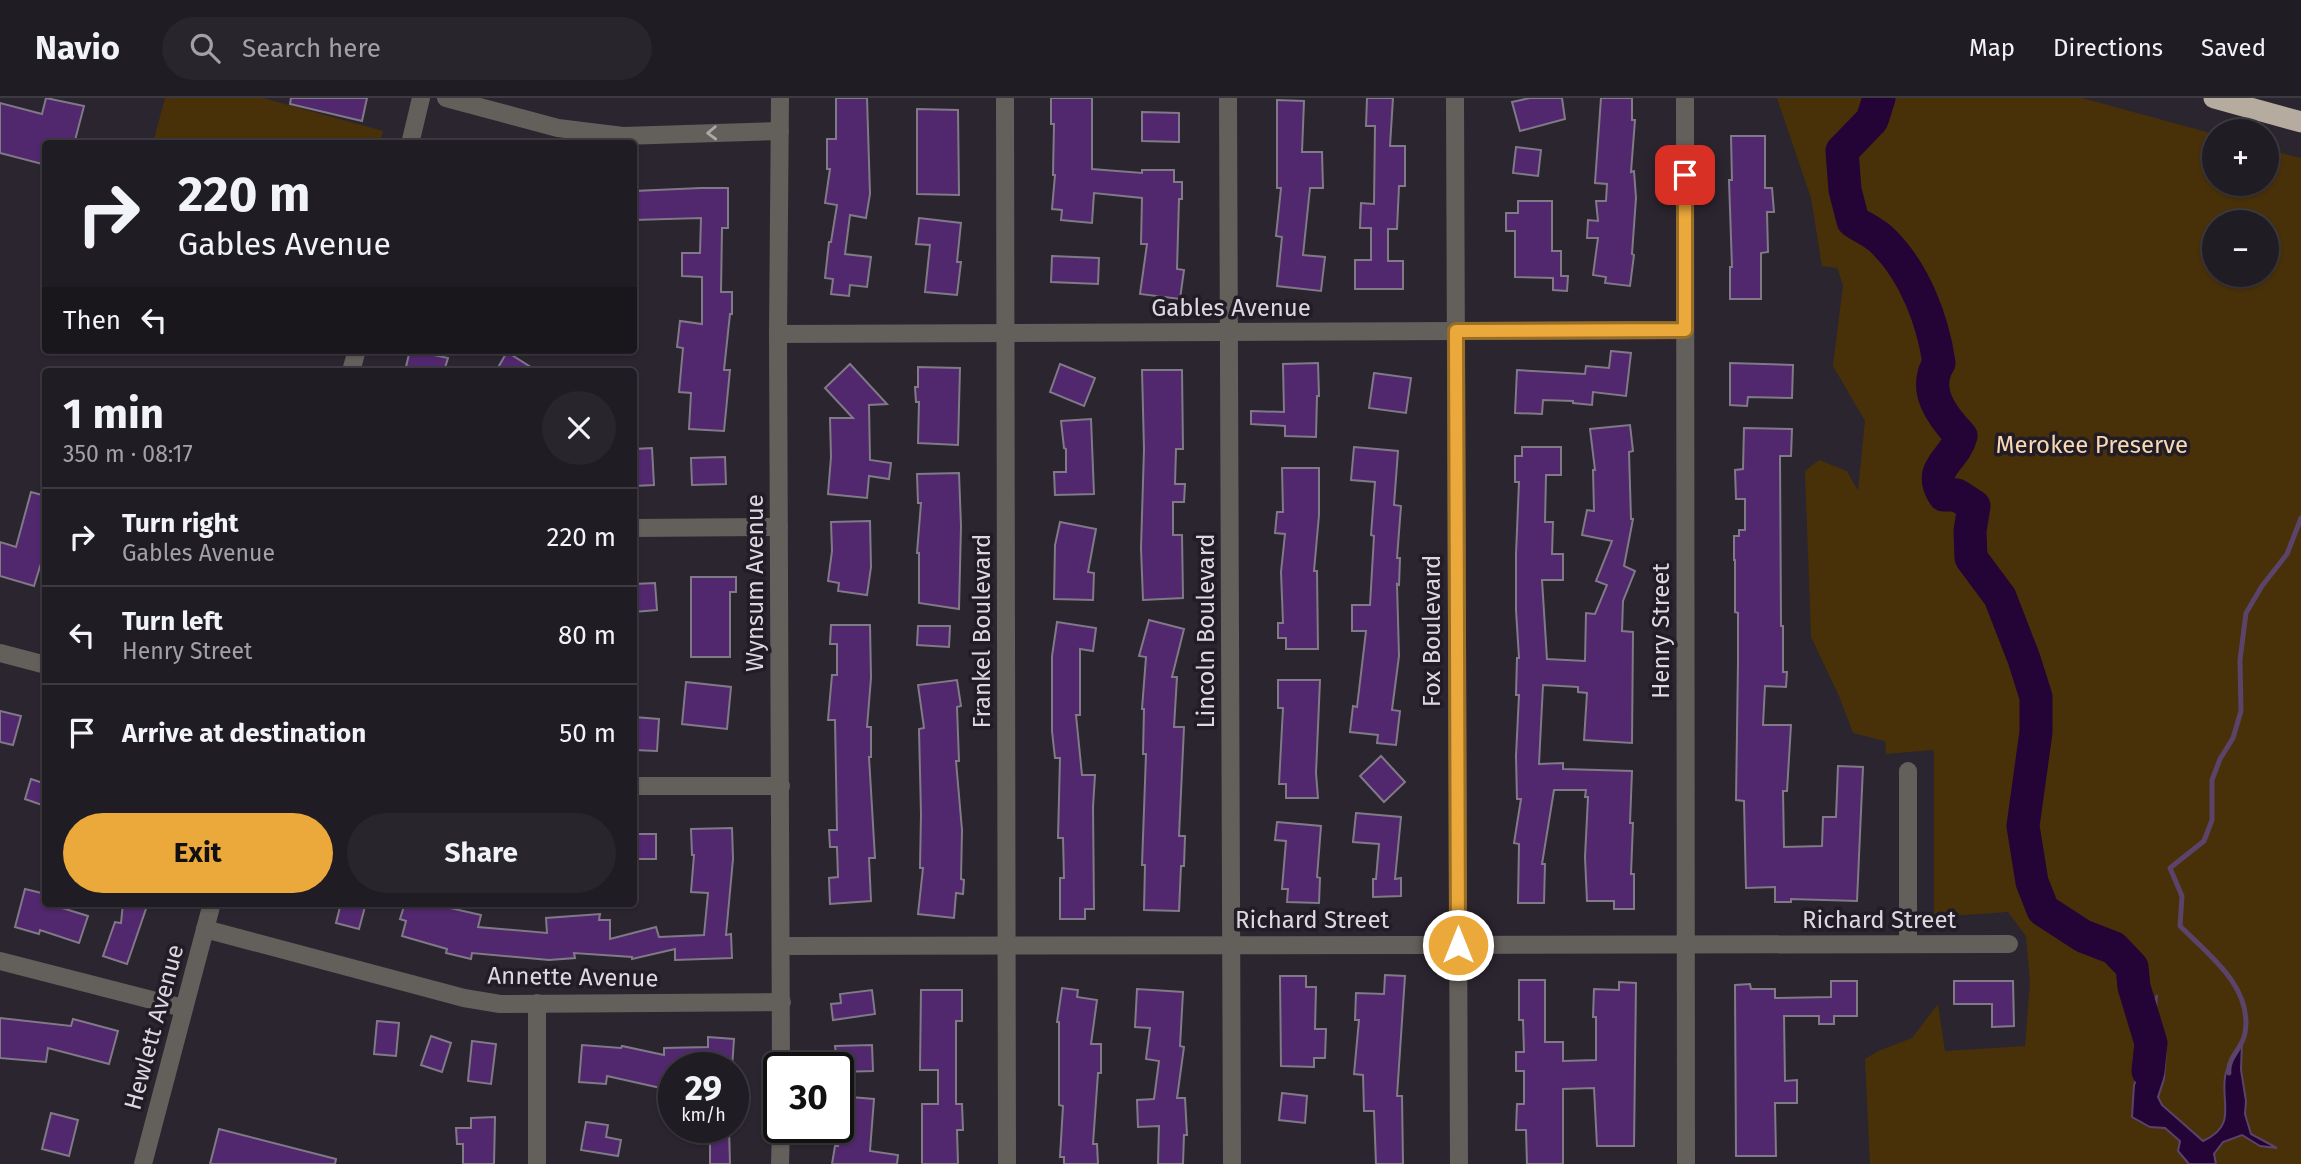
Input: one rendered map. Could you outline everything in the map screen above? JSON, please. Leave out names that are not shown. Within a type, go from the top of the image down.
[{"type":"highway","points":[[2214,98],[2301,122]]},
{"type":"street","points":[[411,140],[421,98]]},
{"type":"street","points":[[446,98],[558,128],[623,136],[780,131]]},
{"type":"street","name":"Wynsum Avenue","points":[[780,98],[778,334],[781,1052]]},
{"type":"street","name":"Frankel Boulevard","points":[[1005,98],[1007,1164]]},
{"type":"street","name":"Lincoln Boulevard","points":[[1228,98],[1232,1164]]},
{"type":"street","name":"Fox Boulevard","points":[[1455,98],[1459,1164]]},
{"type":"street","name":"Henry Street","points":[[1685,98],[1686,1164]]},
{"type":"street","name":"Gables Avenue","points":[[778,334],[1685,330]]},
{"type":"street","points":[[637,528],[779,527]]},
{"type":"street","points":[[0,653],[42,664]]},
{"type":"street","points":[[1908,771],[1908,944]]},
{"type":"street","points":[[637,786],[781,786]]},
{"type":"street","name":"Hewlett Avenue","points":[[144,1164],[211,907]]},
{"type":"street","name":"Annette Avenue","points":[[205,929],[464,998],[500,1004],[782,1002]]},
{"type":"street","name":"Richard Street","points":[[782,946],[2009,944]]},
{"type":"street","points":[[0,961],[183,1008]]},
{"type":"street","points":[[537,1003],[537,1164]]},
{"type":"street","points":[[780,1143],[780,1164]]},
{"type":"green space","points":[[165,98],[263,98],[383,131],[381,140],[154,140]]},
{"type":"green space","name":"Merokee Preserve","points":[[1777,98],[2082,98],[2202,131],[2202,196],[2279,196],[2279,152],[2301,158],[2301,1164],[1870,1164],[1865,1059],[1912,1038],[1938,1004],[1945,1051],[2025,1046],[2030,982],[2026,936],[2008,912],[1934,917],[1934,752],[1886,754],[1885,741],[1853,733],[1811,637],[1805,471],[1819,460],[1847,471],[1858,491],[1865,421],[1833,366],[1843,285],[1837,268],[1822,266],[1811,198]]},
{"type":"shaded area","points":[[2157,995],[2155,1025],[2166,1049],[2164,1079],[2158,1097],[2162,1105],[2203,1141],[2214,1135],[2224,1121],[2226,1072],[2242,1041],[2241,1070],[2246,1101],[2245,1114],[2251,1134],[2277,1148],[2260,1146],[2242,1135],[2223,1142],[2214,1154],[2216,1164],[2189,1164],[2178,1151],[2180,1141],[2165,1128],[2150,1127],[2132,1117],[2134,1085],[2142,1067],[2147,1019]]},
{"type":"building","points":[[46,98],[84,106],[75,140],[42,140],[42,164],[0,153],[0,103],[42,114]]},
{"type":"building","points":[[291,98],[367,98],[362,121],[290,104]]},
{"type":"building","points":[[836,98],[867,98],[870,194],[866,218],[850,215],[845,254],[871,257],[867,287],[850,285],[849,296],[831,294],[833,279],[825,278],[837,205],[825,203],[830,169],[827,169],[827,139],[836,139]]},
{"type":"building","points":[[1051,98],[1092,98],[1092,169],[1142,173],[1142,170],[1174,170],[1174,182],[1182,182],[1177,269],[1184,270],[1180,299],[1140,294],[1147,244],[1141,244],[1142,198],[1094,193],[1092,223],[1061,220],[1062,210],[1052,209],[1055,175]]},
{"type":"building","points":[[1367,98],[1393,98],[1390,146],[1405,146],[1405,186],[1399,186],[1397,229],[1388,229],[1388,261],[1403,261],[1403,289],[1355,289],[1355,260],[1371,260],[1371,228],[1360,228],[1361,203],[1374,204],[1375,126],[1366,126]]},
{"type":"building","points":[[1530,98],[1562,98],[1565,119],[1520,131],[1512,102]]},
{"type":"building","points":[[1601,98],[1632,98],[1632,120],[1635,120],[1631,172],[1634,171],[1636,198],[1630,286],[1605,283],[1606,277],[1593,275],[1598,238],[1587,238],[1588,220],[1598,221],[1596,201],[1606,201],[1607,184],[1595,183]]},
{"type":"building","points":[[1277,100],[1304,101],[1302,152],[1322,152],[1323,188],[1310,188],[1303,255],[1325,257],[1321,291],[1277,286],[1282,237],[1276,236],[1281,188],[1277,188]]},
{"type":"building","points":[[917,109],[958,110],[959,195],[917,194]]},
{"type":"building","points":[[1142,112],[1179,113],[1179,142],[1142,141]]},
{"type":"building","points":[[1731,136],[1765,136],[1765,188],[1772,188],[1774,212],[1767,212],[1768,252],[1761,253],[1761,299],[1730,299]]},
{"type":"building","points":[[1516,147],[1541,150],[1538,176],[1513,173]]},
{"type":"building","points":[[728,188],[728,228],[722,228],[721,292],[732,292],[732,314],[724,370],[730,370],[724,431],[689,429],[691,393],[679,392],[683,348],[677,347],[680,321],[702,324],[702,277],[682,276],[682,253],[700,253],[701,218],[637,220],[637,191]]},
{"type":"building","points":[[1518,201],[1552,201],[1552,251],[1561,251],[1561,276],[1568,276],[1567,291],[1553,290],[1553,278],[1515,277],[1515,231],[1506,231],[1506,213],[1518,213]]},
{"type":"building","points":[[919,218],[961,223],[957,262],[961,262],[957,295],[925,292],[930,245],[916,244]]},
{"type":"building","points":[[1052,256],[1099,258],[1098,284],[1051,282]]},
{"type":"building","points":[[1611,351],[1631,353],[1626,396],[1593,392],[1592,405],[1543,400],[1542,414],[1515,413],[1517,370],[1585,374],[1586,366],[1609,368]]},
{"type":"building","points":[[409,354],[448,358],[445,368],[406,368]]},
{"type":"building","points":[[506,354],[510,354],[532,368],[498,368]]},
{"type":"building","points":[[1318,363],[1316,437],[1285,436],[1285,426],[1251,424],[1251,411],[1284,412],[1283,364]]},
{"type":"building","points":[[1730,363],[1793,365],[1792,398],[1748,397],[1747,406],[1730,405]]},
{"type":"building","points":[[850,364],[887,404],[869,405],[870,460],[891,463],[889,479],[869,476],[867,498],[828,494],[830,418],[853,418],[825,388]]},
{"type":"building","points":[[1060,364],[1095,378],[1084,406],[1050,392]]},
{"type":"building","points":[[918,367],[960,368],[958,445],[918,443],[919,402],[916,402],[915,387],[918,387]]},
{"type":"building","points":[[1142,370],[1182,370],[1183,449],[1176,449],[1175,484],[1185,484],[1184,502],[1173,502],[1173,535],[1182,535],[1183,598],[1143,600]]},
{"type":"building","points":[[1374,373],[1411,378],[1406,413],[1369,408]]},
{"type":"building","points":[[1091,419],[1094,494],[1055,495],[1054,472],[1066,472],[1066,449],[1061,421]]},
{"type":"building","points":[[1630,425],[1633,451],[1629,452],[1633,519],[1624,566],[1635,571],[1623,601],[1622,631],[1633,632],[1632,743],[1584,740],[1587,693],[1578,692],[1578,687],[1543,685],[1539,764],[1563,763],[1563,769],[1632,771],[1630,823],[1633,823],[1631,874],[1634,874],[1634,909],[1614,909],[1614,901],[1587,901],[1586,790],[1554,790],[1542,864],[1545,864],[1544,903],[1518,903],[1519,844],[1514,843],[1521,799],[1517,799],[1516,756],[1519,695],[1516,695],[1519,658],[1516,554],[1519,482],[1515,482],[1515,456],[1522,456],[1522,447],[1561,447],[1561,475],[1546,475],[1545,522],[1553,522],[1552,554],[1563,554],[1563,580],[1542,580],[1547,659],[1585,661],[1586,613],[1595,614],[1607,585],[1596,581],[1612,541],[1582,535],[1587,510],[1594,511],[1595,470],[1590,429]]},
{"type":"building","points":[[1744,428],[1792,429],[1791,456],[1780,456],[1781,626],[1783,672],[1787,672],[1786,687],[1765,686],[1763,725],[1791,725],[1787,791],[1783,791],[1784,847],[1822,846],[1823,817],[1836,817],[1838,766],[1863,767],[1857,901],[1791,899],[1791,902],[1775,902],[1775,887],[1746,888],[1744,801],[1736,800],[1738,613],[1735,612],[1734,560],[1734,536],[1739,536],[1739,530],[1745,530],[1745,499],[1736,499],[1735,470],[1743,469]]},
{"type":"building","points":[[1354,447],[1398,451],[1394,505],[1401,506],[1397,558],[1400,558],[1399,585],[1397,584],[1399,656],[1392,710],[1400,711],[1396,745],[1377,743],[1378,735],[1350,732],[1353,706],[1357,707],[1366,631],[1352,631],[1352,605],[1370,605],[1375,482],[1351,480]]},
{"type":"building","points":[[652,448],[654,485],[637,486],[637,449]]},
{"type":"building","points":[[725,457],[726,484],[692,485],[691,458]]},
{"type":"building","points":[[1282,468],[1319,468],[1319,515],[1314,571],[1317,571],[1318,649],[1286,649],[1286,638],[1278,638],[1278,623],[1283,623],[1281,572],[1285,534],[1275,533],[1277,512],[1283,512]]},
{"type":"building","points":[[959,473],[959,609],[919,603],[917,553],[921,503],[918,503],[917,474]]},
{"type":"building","points":[[31,492],[42,495],[42,560],[34,586],[0,576],[0,542],[16,547]]},
{"type":"building","points":[[870,521],[871,567],[867,595],[838,591],[839,583],[828,581],[832,551],[831,522]]},
{"type":"building","points":[[1060,522],[1096,529],[1088,572],[1094,573],[1093,600],[1054,599],[1055,545]]},
{"type":"building","points":[[691,577],[736,577],[736,592],[730,592],[730,657],[691,657]]},
{"type":"building","points":[[655,583],[657,610],[637,612],[637,584]]},
{"type":"building","points":[[1149,620],[1184,629],[1172,677],[1177,677],[1174,727],[1184,727],[1179,836],[1185,836],[1179,911],[1144,910],[1145,865],[1142,865],[1146,754],[1143,754],[1142,709],[1146,657],[1139,656]]},
{"type":"building","points":[[1057,622],[1096,628],[1093,651],[1080,649],[1080,715],[1076,715],[1082,775],[1095,775],[1094,909],[1085,909],[1085,919],[1060,919],[1060,878],[1064,878],[1063,838],[1058,838],[1060,758],[1055,758],[1052,731],[1052,656]]},
{"type":"building","points":[[831,625],[870,625],[871,678],[867,727],[871,727],[869,757],[875,858],[869,858],[871,901],[830,904],[829,878],[838,877],[837,847],[830,847],[829,830],[837,830],[835,720],[828,720],[832,675],[837,675],[837,644],[830,644]]},
{"type":"building","points":[[918,626],[950,626],[949,647],[917,645]]},
{"type":"building","points":[[957,680],[961,706],[957,707],[959,761],[956,761],[962,830],[961,879],[964,880],[963,894],[956,893],[954,918],[918,914],[923,868],[920,868],[919,729],[924,728],[918,685]]},
{"type":"building","points":[[1278,680],[1320,680],[1316,773],[1318,798],[1286,798],[1286,784],[1279,784],[1283,708],[1278,708]]},
{"type":"building","points":[[686,682],[731,687],[727,729],[682,724]]},
{"type":"building","points":[[0,711],[21,716],[13,745],[0,742]]},
{"type":"building","points":[[637,717],[659,719],[657,751],[637,750]]},
{"type":"building","points":[[1381,756],[1405,782],[1384,802],[1360,776]]},
{"type":"building","points":[[31,779],[42,783],[42,805],[25,799]]},
{"type":"building","points":[[1356,813],[1401,817],[1395,879],[1401,878],[1401,896],[1373,897],[1379,844],[1353,842]]},
{"type":"building","points":[[1277,822],[1321,826],[1317,877],[1320,878],[1319,903],[1287,902],[1288,889],[1282,889],[1286,841],[1275,840]]},
{"type":"building","points":[[732,828],[733,859],[726,935],[731,934],[732,958],[675,960],[675,949],[632,959],[574,953],[575,958],[549,960],[472,953],[471,959],[446,953],[447,949],[402,936],[406,921],[400,919],[404,907],[446,907],[481,915],[478,927],[547,933],[546,918],[600,914],[599,920],[610,920],[610,939],[656,927],[659,937],[704,935],[708,893],[691,892],[694,855],[691,829]]},
{"type":"building","points":[[637,834],[656,834],[656,859],[637,859]]},
{"type":"building","points":[[25,889],[42,893],[42,907],[59,907],[88,916],[79,943],[40,930],[39,934],[15,927]]},
{"type":"building","points":[[123,907],[147,907],[127,964],[103,956],[115,922],[121,923]]},
{"type":"building","points":[[340,907],[365,907],[359,929],[336,923]]},
{"type":"building","points":[[1385,975],[1405,976],[1397,1096],[1402,1096],[1403,1164],[1376,1164],[1374,1111],[1364,1111],[1363,1075],[1354,1074],[1359,1020],[1355,1020],[1356,993],[1384,994]]},
{"type":"building","points":[[1280,976],[1306,976],[1306,987],[1316,987],[1315,1029],[1326,1029],[1325,1058],[1314,1058],[1314,1067],[1281,1066]]},
{"type":"building","points":[[1519,980],[1545,980],[1545,1042],[1563,1042],[1563,1061],[1596,1060],[1594,989],[1619,990],[1619,982],[1636,983],[1634,1146],[1597,1146],[1594,1088],[1563,1089],[1563,1164],[1527,1164],[1526,1130],[1516,1130],[1517,1104],[1524,1104],[1524,1071],[1516,1071],[1516,1052],[1524,1052],[1523,1020],[1519,1020]]},
{"type":"building","points":[[1831,981],[1857,981],[1857,1016],[1834,1016],[1834,1024],[1819,1024],[1819,1016],[1784,1016],[1785,1081],[1797,1080],[1797,1103],[1775,1103],[1776,1156],[1736,1156],[1735,985],[1750,984],[1751,989],[1775,989],[1775,998],[1831,997]]},
{"type":"building","points":[[1954,981],[2013,981],[2014,1026],[1992,1027],[1992,1004],[1954,1004]]},
{"type":"building","points":[[1062,988],[1078,990],[1077,997],[1097,1000],[1091,1044],[1101,1044],[1101,1073],[1098,1073],[1093,1144],[1097,1144],[1098,1164],[1064,1164],[1064,1157],[1060,1157],[1063,1106],[1059,1105],[1057,1022]]},
{"type":"building","points":[[1137,989],[1183,992],[1180,1046],[1184,1047],[1177,1098],[1185,1098],[1187,1135],[1184,1135],[1183,1164],[1158,1164],[1159,1126],[1138,1127],[1137,1100],[1154,1099],[1159,1061],[1146,1059],[1150,1028],[1135,1027]]},
{"type":"building","points":[[872,990],[875,1014],[833,1020],[831,1004],[841,1003],[840,994]]},
{"type":"building","points":[[921,990],[962,990],[962,1021],[956,1021],[956,1104],[962,1104],[963,1130],[957,1130],[958,1164],[922,1164],[922,1104],[938,1104],[938,1070],[920,1070]]},
{"type":"building","points":[[0,1018],[71,1026],[73,1019],[118,1031],[109,1064],[48,1048],[46,1062],[0,1058]]},
{"type":"building","points":[[377,1021],[399,1023],[396,1056],[374,1054]]},
{"type":"building","points":[[431,1036],[451,1043],[442,1072],[421,1065]]},
{"type":"building","points":[[708,1037],[734,1039],[733,1052],[664,1052],[664,1048],[708,1047]]},
{"type":"building","points":[[472,1041],[496,1044],[491,1084],[468,1081]]},
{"type":"building","points":[[582,1045],[622,1046],[658,1054],[658,1087],[607,1076],[606,1084],[579,1082]]},
{"type":"building","points":[[872,1045],[873,1071],[854,1072],[854,1052],[836,1052],[835,1046]]},
{"type":"building","points":[[1282,1093],[1307,1096],[1305,1123],[1279,1120]]},
{"type":"building","points":[[854,1097],[874,1099],[870,1151],[898,1155],[897,1164],[832,1164],[835,1146],[838,1146],[838,1143],[854,1143]]},
{"type":"building","points":[[51,1113],[78,1120],[69,1156],[42,1149]]},
{"type":"building","points":[[495,1117],[494,1164],[463,1164],[463,1144],[457,1144],[456,1128],[471,1128],[471,1118]]},
{"type":"building","points":[[586,1122],[608,1125],[606,1137],[621,1140],[618,1156],[581,1150]]},
{"type":"building","points":[[219,1129],[336,1159],[335,1164],[210,1164]]},
{"type":"building","points":[[710,1143],[729,1143],[730,1164],[710,1164]]},
{"type":"waterway","points":[[1879,98],[1872,120],[1842,151],[1845,190],[1853,221],[1877,236],[1895,254],[1921,298],[1939,363],[1934,373],[1933,393],[1941,411],[1961,436],[1940,471],[1939,486],[1944,495],[1957,495],[1974,506],[1970,531],[1971,558],[2000,597],[2036,697],[2036,732],[2023,826],[2032,882],[2043,910],[2083,936],[2114,948],[2132,967],[2134,987],[2151,1043],[2148,1071]]},
{"type":"waterway","points":[[2229,1073],[2230,1062],[2245,1033],[2246,1016],[2242,1001],[2226,973],[2180,926],[2182,896],[2170,868],[2204,841],[2212,820],[2212,780],[2220,759],[2233,738],[2241,711],[2240,660],[2246,613],[2262,586],[2287,554],[2301,518]]},
{"type":"route","points":[[1458,945],[1456,331],[1685,330],[1685,175]]}]
